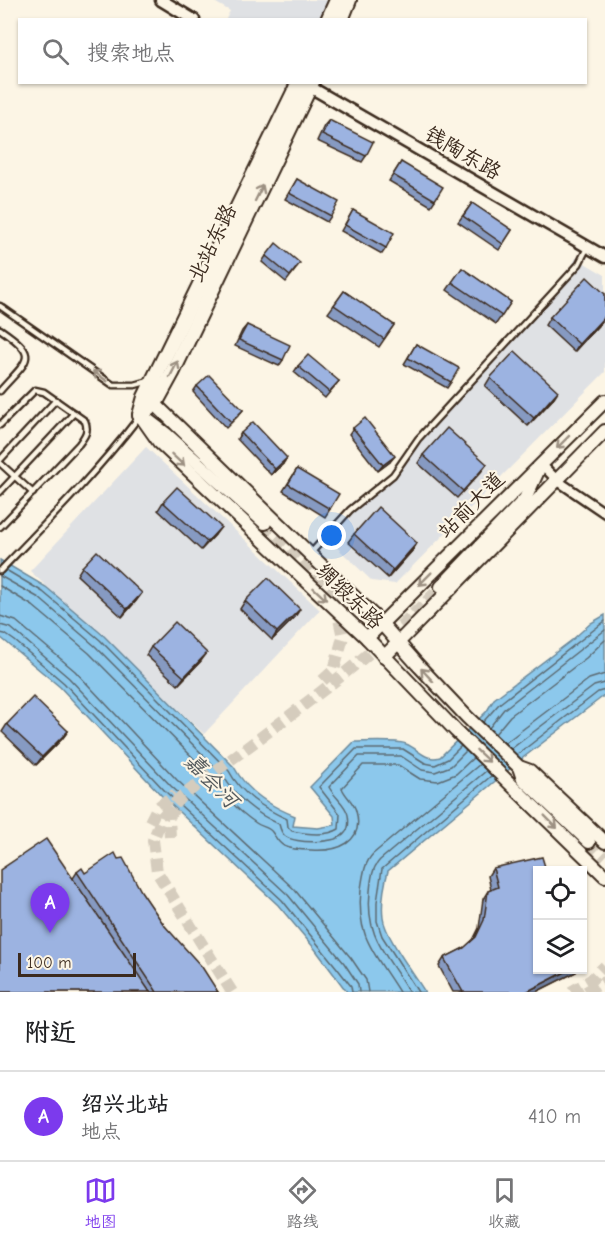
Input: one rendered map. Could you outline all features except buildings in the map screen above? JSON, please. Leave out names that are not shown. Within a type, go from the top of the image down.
[{"type":"main road","points":[[329,18],[337,0]]},
{"type":"main road","points":[[341,18],[349,0]]},
{"type":"main road","name":"北站东路","points":[[140,415],[145,397],[306,84]]},
{"type":"main road","name":"北站东路","points":[[140,415],[155,404],[172,373],[306,84]]},
{"type":"main road","name":"站前大道","points":[[367,638],[605,400]]},
{"type":"main road","name":"绸缎东路","points":[[155,404],[381,623],[467,717],[519,768]]},
{"type":"main road","points":[[140,415],[166,434],[265,523]]},
{"type":"main road","name":"绸缎东路","points":[[140,415],[159,442],[367,638],[456,731],[605,876]]},
{"type":"main road","points":[[384,657],[605,431]]},
{"type":"main road","points":[[441,587],[525,500],[541,464]]},
{"type":"main road","points":[[519,768],[524,779],[589,842]]},
{"type":"main road","points":[[519,768],[530,771],[605,842]]},
{"type":"street","points":[[161,0],[191,18]]},
{"type":"street","name":"钱陶东路","points":[[306,84],[605,257]]},
{"type":"street","points":[[541,464],[558,481],[605,513]]},
{"type":"lane","points":[[310,554],[350,510],[393,475],[418,439],[579,264],[587,247]]},
{"type":"lane","points":[[0,306],[113,385],[135,385],[155,379]]},
{"type":"lane","points":[[0,329],[20,343],[27,352],[26,362],[0,390]]},
{"type":"lane","points":[[0,425],[35,390],[44,392],[85,421],[87,428],[85,436],[0,528]]},
{"type":"lane","points":[[33,494],[0,462],[56,400]]},
{"type":"lane","points":[[0,492],[74,413]]},
{"type":"lane","name":"北站东路","points":[[0,571],[117,447],[140,415]]},
{"type":"shaded area","points":[[211,0],[332,0],[324,18],[226,18],[230,11]]},
{"type":"shaded area","points":[[576,258],[605,275],[605,372],[395,584],[372,581],[323,534],[350,504],[393,470],[414,438],[569,270]]},
{"type":"shaded area","points":[[146,447],[320,610],[204,734],[30,571]]},
{"type":"water","name":"嘉会河","points":[[0,560],[46,587],[104,636],[234,767],[252,791],[268,803],[295,816],[293,826],[318,828],[335,825],[334,816],[310,787],[354,742],[402,743],[431,758],[440,757],[487,711],[494,699],[591,623],[605,615],[605,695],[524,757],[388,871],[383,900],[385,926],[394,945],[425,992],[347,992],[278,905],[162,796],[60,687],[0,637]]},
{"type":"tunnel","points":[[265,523],[303,559],[334,597],[343,637],[334,670],[321,682]]},
{"type":"tunnel","points":[[232,992],[157,872],[153,840],[163,816],[180,798],[380,644],[441,587]]},
{"type":"tunnel","points":[[150,822],[157,808],[175,794]]},
{"type":"tunnel","points":[[170,837],[169,817],[175,807]]},
{"type":"tunnel","points":[[589,842],[605,857]]},
{"type":"tunnel","points":[[571,992],[591,980],[605,966]]},
{"type":"tunnel","points":[[586,992],[605,981]]},
{"type":"place","name":"绍兴北站","points":[[50,933]]}]
